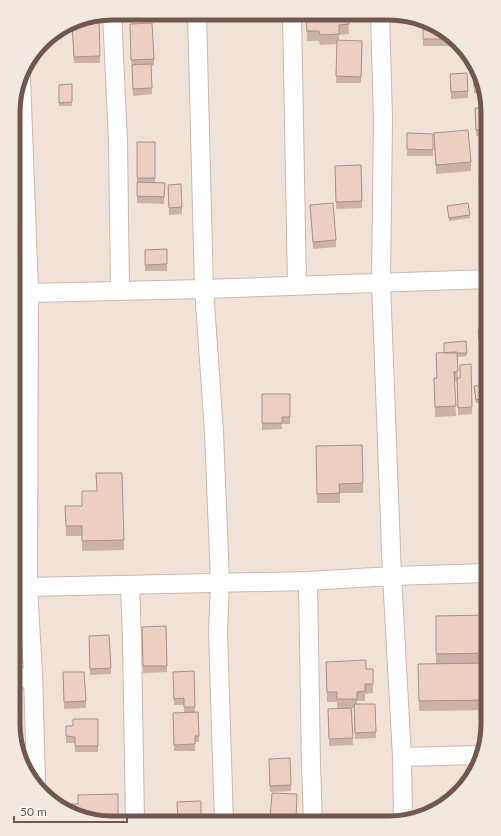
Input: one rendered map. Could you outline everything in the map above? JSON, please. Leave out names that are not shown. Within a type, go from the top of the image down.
[{"type":"street","points":[[112,20],[118,141],[120,291]]},
{"type":"street","points":[[197,20],[204,289],[214,432],[220,582],[218,633],[224,816]]},
{"type":"street","points":[[292,20],[297,285]]},
{"type":"street","points":[[380,20],[383,118],[381,282],[392,576],[402,757],[403,815]]},
{"type":"street","points":[[22,96],[29,293],[28,588],[33,674],[36,775]]},
{"type":"street","points":[[29,293],[204,289],[481,279]]},
{"type":"street","points":[[28,588],[130,584],[308,581],[392,576],[481,573]]},
{"type":"street","points":[[308,581],[313,816]]},
{"type":"street","points":[[130,584],[135,816]]},
{"type":"street","points":[[20,679],[33,674]]},
{"type":"street","points":[[402,757],[475,755]]},
{"type":"shaded area","points":[[106,20],[401,21],[424,27],[445,39],[462,56],[474,77],[478,88],[481,106],[481,730],[474,759],[462,780],[445,797],[424,809],[413,813],[395,816],[100,815],[77,809],[56,797],[39,780],[27,759],[23,748],[20,730],[21,100],[23,88],[30,71],[39,56],[51,43],[66,32],[83,25]]},
{"type":"building","points":[[306,20],[349,20],[349,24],[339,25],[339,34],[320,35],[319,31],[307,31]]},
{"type":"building","points":[[89,23],[99,23],[100,56],[74,57],[72,29]]},
{"type":"building","points":[[152,23],[154,59],[131,60],[130,24]]},
{"type":"building","points":[[423,27],[435,32],[445,39],[423,39]]},
{"type":"building","points":[[337,40],[362,41],[361,77],[336,76]]},
{"type":"building","points":[[151,64],[152,88],[133,89],[132,65]]},
{"type":"building","points":[[467,73],[468,91],[451,92],[450,74]]},
{"type":"building","points":[[473,76],[477,87],[474,87]]},
{"type":"building","points":[[72,84],[72,102],[59,103],[59,85]]},
{"type":"building","points":[[475,108],[481,108],[481,130],[476,130]]},
{"type":"building","points":[[468,130],[471,162],[436,165],[434,133]]},
{"type":"building","points":[[407,133],[433,134],[433,150],[407,149]]},
{"type":"building","points":[[137,142],[155,142],[155,178],[137,178]]},
{"type":"building","points":[[361,165],[362,201],[336,202],[335,166]]},
{"type":"building","points":[[479,177],[481,177],[481,209]]},
{"type":"building","points":[[137,182],[165,183],[164,197],[137,196]]},
{"type":"building","points":[[181,184],[182,207],[169,208],[168,185]]},
{"type":"building","points":[[333,203],[336,240],[313,242],[310,205]]},
{"type":"building","points":[[468,203],[470,215],[449,218],[447,206]]},
{"type":"building","points":[[167,249],[167,264],[145,265],[145,250]]},
{"type":"building","points":[[478,329],[481,329],[481,341],[479,341]]},
{"type":"building","points":[[466,341],[467,353],[444,353],[444,343]]},
{"type":"building","points":[[457,352],[458,371],[454,372],[456,406],[435,407],[434,378],[437,378],[436,353]]},
{"type":"building","points":[[471,364],[472,407],[458,408],[457,378],[460,378],[460,365]]},
{"type":"building","points":[[481,385],[481,399],[476,400],[474,386]]},
{"type":"building","points":[[262,394],[290,394],[290,417],[282,417],[282,423],[262,423]]},
{"type":"building","points":[[362,445],[363,483],[339,484],[340,493],[317,494],[316,446]]},
{"type":"building","points":[[96,473],[122,473],[124,540],[82,541],[82,526],[66,526],[65,506],[82,506],[82,491],[97,491]]},
{"type":"building","points":[[481,615],[481,653],[436,654],[436,616]]},
{"type":"building","points":[[166,626],[167,666],[143,666],[142,627]]},
{"type":"building","points":[[109,635],[111,668],[90,669],[89,636]]},
{"type":"building","points":[[366,660],[366,669],[373,669],[373,684],[365,684],[365,691],[357,692],[357,699],[337,699],[337,692],[327,692],[326,662]]},
{"type":"building","points":[[481,663],[481,700],[419,701],[418,664]]},
{"type":"building","points":[[194,671],[195,707],[184,707],[184,698],[174,699],[173,672]]},
{"type":"building","points":[[63,672],[84,672],[86,701],[64,702]]},
{"type":"building","points":[[354,704],[375,704],[376,732],[355,733]]},
{"type":"building","points":[[351,708],[353,738],[329,739],[328,709]]},
{"type":"building","points":[[198,712],[199,736],[195,736],[195,744],[174,745],[173,713]]},
{"type":"building","points":[[73,719],[98,719],[98,746],[75,746],[75,737],[66,736],[66,726],[73,726]]},
{"type":"building","points":[[290,758],[291,785],[270,786],[269,759]]},
{"type":"building","points":[[272,793],[297,794],[296,816],[270,816]]},
{"type":"building","points":[[118,794],[118,816],[88,813],[69,805],[69,804],[78,804],[78,795]]},
{"type":"building","points":[[201,801],[201,816],[178,816],[177,802]]}]
